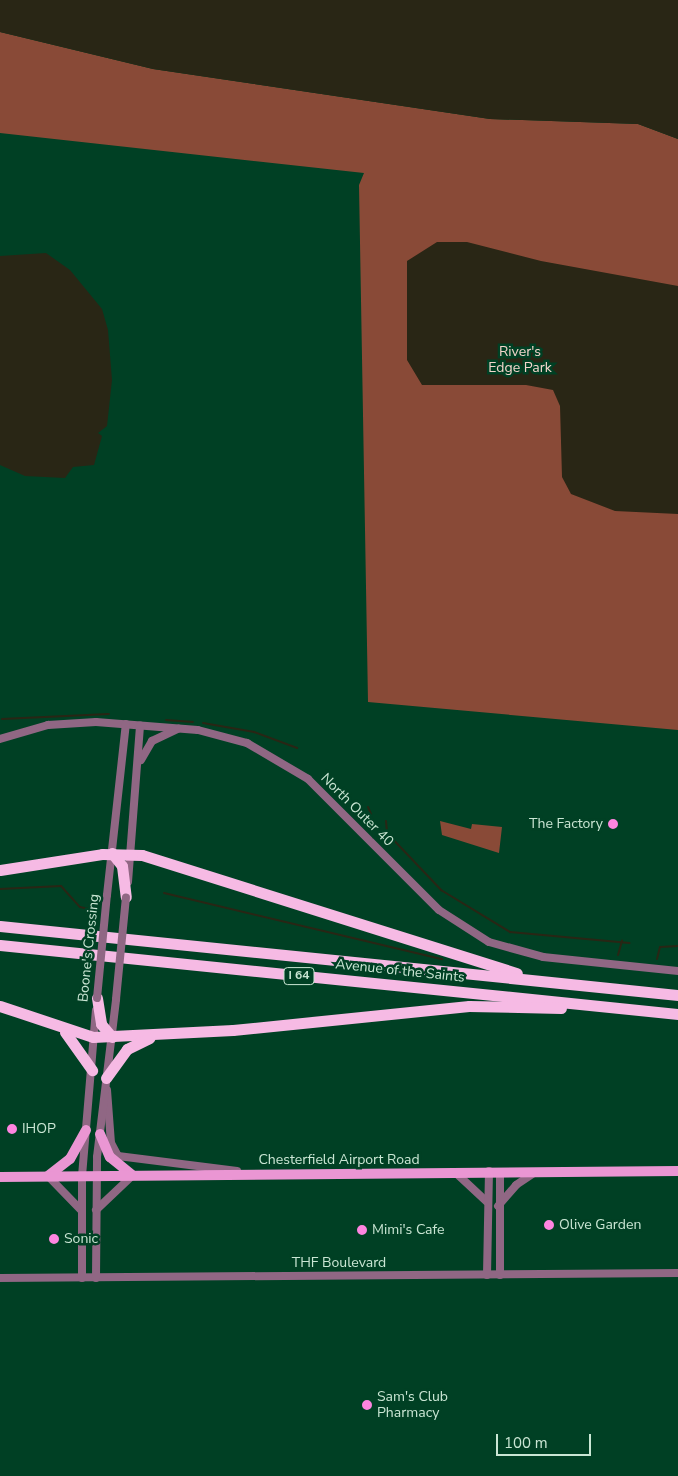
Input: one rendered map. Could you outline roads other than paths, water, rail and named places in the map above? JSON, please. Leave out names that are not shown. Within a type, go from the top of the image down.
[{"type":"highway","points":[[112,854],[122,866],[126,897]]},
{"type":"highway","points":[[0,870],[112,854],[130,854],[542,981]]},
{"type":"highway","name":"Avenue of the Saints","points":[[0,926],[678,995]]},
{"type":"highway","name":"Avenue of the Saints","points":[[0,945],[678,1014]]},
{"type":"highway","points":[[97,998],[101,1024],[112,1037]]},
{"type":"highway","points":[[0,1006],[61,1029],[93,1037],[112,1037],[157,1036],[460,1006],[599,1006]]},
{"type":"highway","points":[[61,1029],[77,1043],[92,1070]]},
{"type":"highway","points":[[106,1080],[127,1049],[157,1036]]},
{"type":"main road","points":[[48,1176],[70,1159],[86,1130]]},
{"type":"main road","points":[[100,1134],[110,1158],[132,1175]]},
{"type":"main road","name":"Chesterfield Airport Road","points":[[0,1177],[678,1171]]},
{"type":"street","name":"North Outer 40","points":[[0,739],[72,722],[179,728],[224,735],[284,762],[323,793],[440,910],[489,942],[543,957],[678,971]]},
{"type":"street","name":"Boone's Crossing","points":[[82,1278],[82,1176],[92,1070],[93,1037],[126,724]]},
{"type":"street","points":[[96,1278],[96,1176],[126,897],[140,725]]},
{"type":"street","points":[[137,771],[152,741],[179,728]]},
{"type":"street","points":[[106,1080],[111,1143],[118,1156],[259,1174]]},
{"type":"street","points":[[487,1275],[489,1172]]},
{"type":"street","points":[[498,1206],[516,1185],[535,1172]]},
{"type":"street","points":[[456,1173],[487,1202]]},
{"type":"street","points":[[500,1173],[498,1206],[500,1275]]},
{"type":"street","points":[[96,1210],[132,1175]]},
{"type":"street","points":[[48,1176],[81,1210]]},
{"type":"street","name":"THF Boulevard","points":[[0,1278],[678,1273]]},
{"type":"waterway","points":[[2,719],[109,714]]},
{"type":"waterway","points":[[166,720],[193,722]]},
{"type":"waterway","points":[[203,723],[254,732],[297,748]]},
{"type":"waterway","points":[[368,807],[371,814]]},
{"type":"waterway","points":[[386,821],[387,833],[441,890],[510,932],[629,943]]},
{"type":"waterway","points":[[0,889],[61,886],[80,907],[98,911],[96,926],[92,926]]},
{"type":"waterway","points":[[164,893],[442,959]]},
{"type":"waterway","points":[[618,955],[622,941]]},
{"type":"waterway","points":[[657,959],[660,947],[678,946]]},
{"type":"place","name":"The Factory","points":[[613,824]]},
{"type":"place","name":"IHOP","points":[[12,1129]]},
{"type":"place","name":"Olive Garden","points":[[549,1225]]},
{"type":"place","name":"Mimi's Cafe","points":[[362,1230]]},
{"type":"place","name":"Sonic","points":[[54,1239]]},
{"type":"place","name":"Sam's Club Pharmacy","points":[[367,1405]]},
{"type":"park label","name":"River's Edge Park","points":[[520,360]]}]
